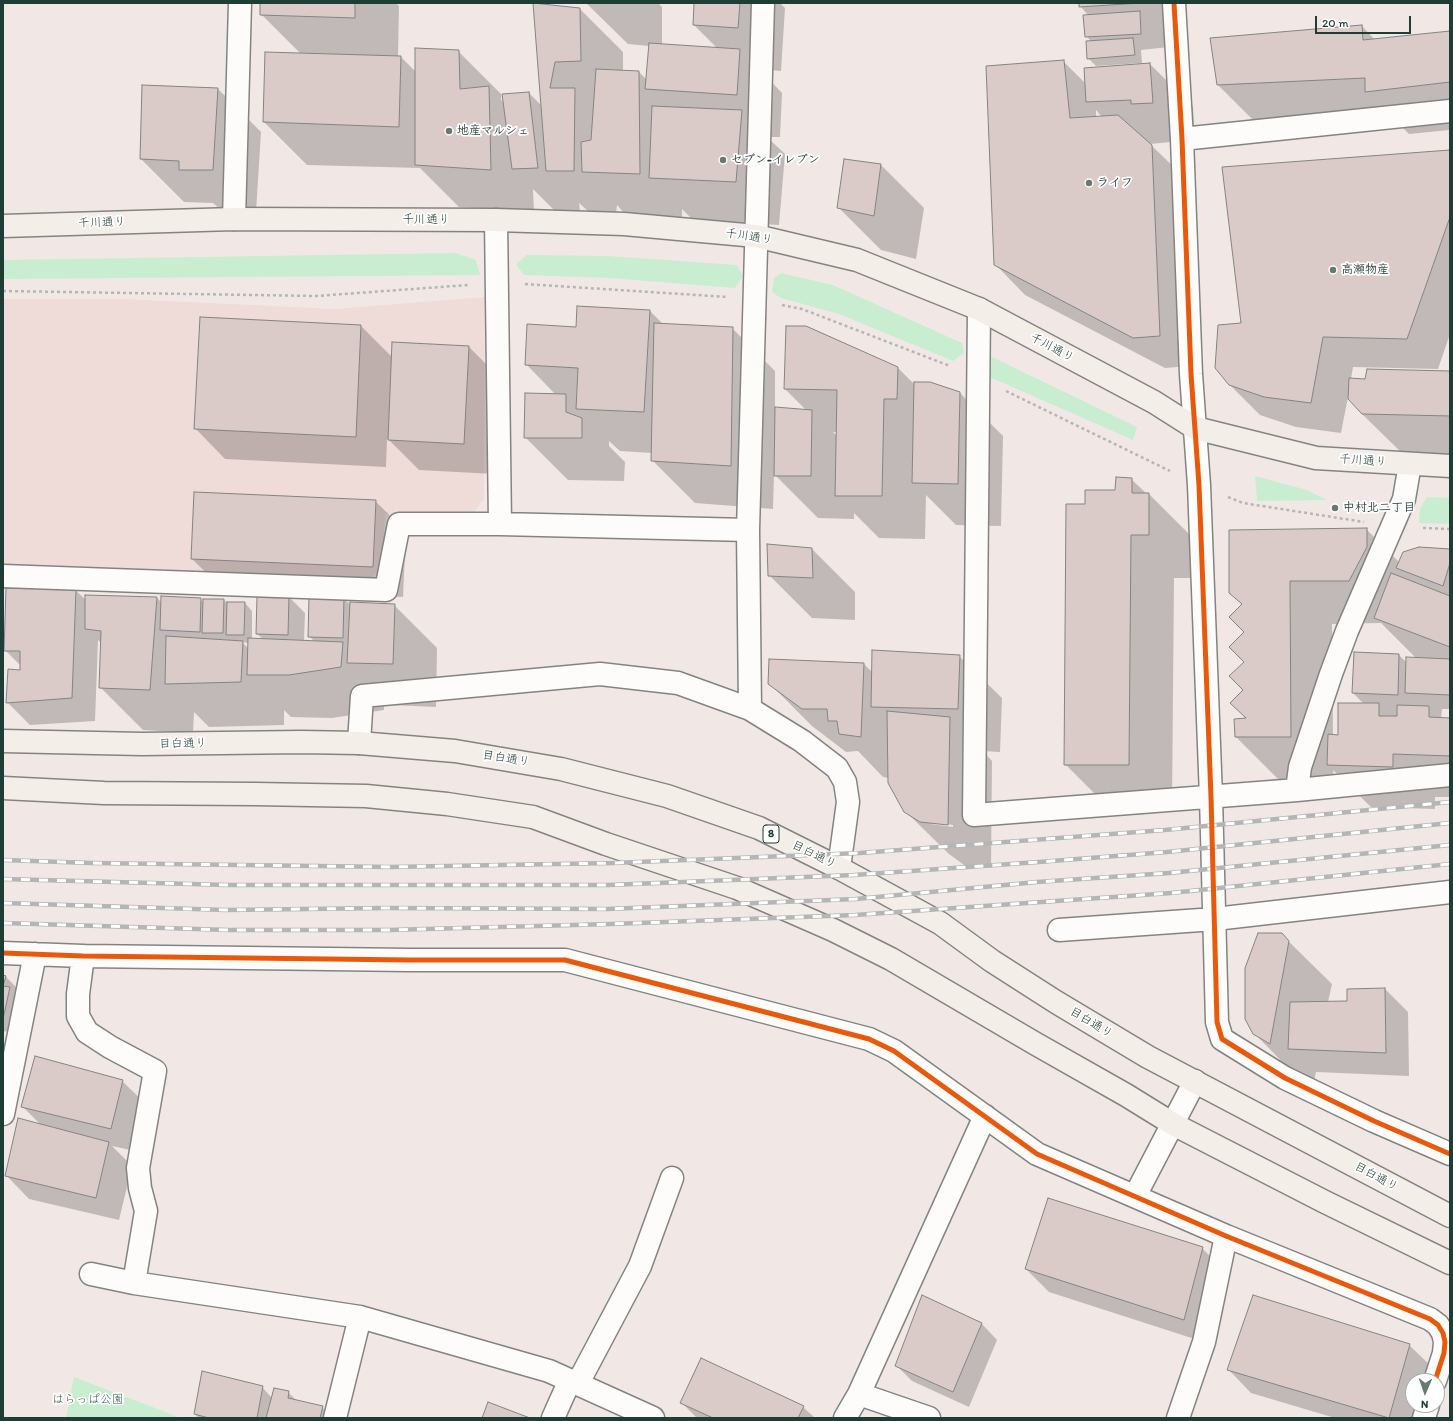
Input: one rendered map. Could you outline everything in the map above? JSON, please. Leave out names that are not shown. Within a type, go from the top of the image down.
[{"type":"main road","name":"千川通り","points":[[3,226],[234,219],[496,220],[624,224],[756,236],[856,260],[979,309],[1154,402],[1195,428],[1316,458],[1450,466]]},
{"type":"main road","name":"目白通り","points":[[3,741],[142,744],[301,742],[359,743],[454,751],[561,768],[667,796],[759,828],[839,868],[940,923],[992,961],[1056,1002],[1148,1057],[1450,1216]]},
{"type":"main road","points":[[3,788],[104,793],[366,796],[447,804],[533,817],[606,844],[737,888],[833,930],[891,959],[1126,1095],[1173,1124],[1325,1202],[1450,1263]]},
{"type":"street","points":[[234,219],[240,3]]},
{"type":"street","points":[[750,709],[748,530],[763,3]]},
{"type":"street","points":[[1174,3],[1182,139],[1211,797],[1217,1022],[1222,1039],[1285,1078],[1374,1121],[1450,1154]]},
{"type":"street","points":[[1182,139],[1450,111]]},
{"type":"street","points":[[496,220],[500,524]]},
{"type":"street","points":[[979,309],[974,814],[1297,790],[1450,775]]},
{"type":"street","points":[[1297,790],[1300,767],[1333,667],[1404,499],[1410,464]]},
{"type":"street","points":[[3,576],[386,590],[399,524],[500,524],[748,530]]},
{"type":"street","points":[[359,743],[362,696],[600,674],[678,683],[750,709],[802,740],[837,768],[845,782],[848,802],[839,868]]},
{"type":"street","points":[[1059,930],[1215,919],[1450,892]]},
{"type":"street","points":[[3,953],[83,956],[410,960],[566,960],[869,1039],[894,1051],[1037,1154],[1226,1236],[1430,1319],[1438,1325],[1443,1333],[1445,1342],[1444,1353],[1438,1373]]},
{"type":"street","points":[[3,1114],[35,954]]},
{"type":"street","points":[[83,956],[78,994],[78,1016],[86,1032],[110,1047],[155,1071],[138,1168],[140,1188],[146,1211],[134,1283]]},
{"type":"street","points":[[1135,1196],[1195,1081]]},
{"type":"street","points":[[844,1418],[859,1394],[986,1116]]},
{"type":"street","points":[[553,1418],[640,1266],[672,1178]]},
{"type":"street","points":[[1178,1418],[1204,1342],[1226,1236]]},
{"type":"street","points":[[91,1274],[134,1283],[360,1317],[548,1371],[574,1381],[654,1418]]},
{"type":"street","points":[[336,1418],[360,1317]]},
{"type":"street","points":[[859,1394],[929,1418]]},
{"type":"shaded area","points":[[485,297],[484,499],[472,514],[385,514],[383,564],[373,577],[3,564],[3,299],[124,299],[335,309]]},
{"type":"green space","points":[[456,253],[476,260],[480,275],[3,279],[3,260]]},
{"type":"green space","points":[[526,255],[609,256],[737,265],[743,276],[735,288],[610,278],[524,275],[516,265]]},
{"type":"green space","points":[[781,273],[833,285],[962,343],[964,353],[953,361],[839,314],[781,298],[772,292],[774,278]]},
{"type":"green space","points":[[992,357],[1137,427],[1133,440],[985,375],[986,362]]},
{"type":"green space","points":[[1255,476],[1307,490],[1327,500],[1257,501]]},
{"type":"green space","points":[[1427,497],[1450,498],[1450,524],[1419,523],[1420,508]]},
{"type":"green space","name":"はらっぱ公園","points":[[74,1377],[181,1418],[66,1418]]},
{"type":"building","points":[[260,3],[355,3],[355,18],[260,15]]},
{"type":"building","points":[[533,3],[580,8],[581,61],[555,62],[550,88],[575,88],[574,171],[546,171]]},
{"type":"building","points":[[694,3],[740,3],[738,28],[693,25]]},
{"type":"building","points":[[1079,3],[1141,3],[1079,7]]},
{"type":"building","points":[[1140,11],[1141,34],[1085,37],[1083,15]]},
{"type":"building","points":[[1362,25],[1363,40],[1450,31],[1450,82],[1365,92],[1365,78],[1217,85],[1210,38]]},
{"type":"building","points":[[1133,38],[1135,55],[1087,59],[1086,41]]},
{"type":"building","points":[[649,43],[740,49],[737,95],[645,89]]},
{"type":"building","points":[[415,48],[459,50],[460,89],[489,86],[491,170],[415,165]]},
{"type":"building","points":[[265,52],[401,56],[399,127],[263,122]]},
{"type":"building","points":[[1064,60],[1070,118],[1118,115],[1152,145],[1160,336],[1133,338],[994,265],[986,66]]},
{"type":"building","points":[[1150,63],[1153,103],[1131,104],[1131,100],[1086,102],[1084,68]]},
{"type":"building","points":[[596,69],[639,71],[640,174],[582,172],[581,142],[591,140]]},
{"type":"building","points":[[142,85],[218,88],[213,170],[179,170],[179,161],[140,159]]},
{"type":"building","points":[[529,92],[538,168],[512,169],[502,94]]},
{"type":"building","points":[[652,106],[742,110],[736,182],[649,178]]},
{"type":"building","name":"高瀬物産","points":[[1450,150],[1450,217],[1407,339],[1323,337],[1311,403],[1264,397],[1229,385],[1215,368],[1218,325],[1241,323],[1222,167]]},
{"type":"building","points":[[844,159],[881,164],[874,216],[837,208]]},
{"type":"building","points":[[577,306],[650,310],[644,412],[576,409],[578,368],[525,365],[527,324],[576,327]]},
{"type":"building","points":[[200,317],[361,325],[356,437],[194,429]]},
{"type":"building","points":[[654,323],[733,327],[731,466],[651,461]]},
{"type":"building","points":[[786,326],[806,326],[898,367],[897,399],[884,399],[882,496],[835,496],[837,390],[784,389]]},
{"type":"building","points":[[392,342],[469,346],[464,444],[388,440]]},
{"type":"building","points":[[1367,369],[1450,371],[1450,416],[1362,414],[1348,399],[1349,378],[1365,379]]},
{"type":"building","points":[[914,382],[930,382],[960,392],[958,484],[912,483]]},
{"type":"building","points":[[525,393],[566,394],[566,412],[582,418],[582,438],[524,438]]},
{"type":"building","points":[[775,407],[812,410],[811,476],[774,476]]},
{"type":"building","points":[[1116,477],[1132,478],[1132,493],[1149,493],[1149,535],[1131,535],[1129,765],[1064,765],[1066,504],[1085,504],[1085,490],[1115,490]]},
{"type":"building","points":[[194,492],[376,500],[373,567],[191,559]]},
{"type":"building","points":[[1367,528],[1367,547],[1349,581],[1290,581],[1291,737],[1235,737],[1234,719],[1246,718],[1230,703],[1243,690],[1229,676],[1244,662],[1229,647],[1244,632],[1229,617],[1242,604],[1229,593],[1229,530]]},
{"type":"building","points":[[767,544],[812,548],[813,578],[768,576]]},
{"type":"building","points":[[1419,547],[1450,549],[1450,563],[1443,586],[1396,568],[1403,552]]},
{"type":"building","points":[[1391,573],[1450,596],[1450,647],[1374,618]]},
{"type":"building","points":[[6,588],[76,589],[72,698],[6,703],[8,669],[20,670],[20,651],[4,651]]},
{"type":"building","points":[[85,595],[157,597],[150,690],[99,688],[101,631],[85,629]]},
{"type":"building","points":[[161,596],[201,598],[200,632],[160,630]]},
{"type":"building","points":[[257,596],[289,596],[288,635],[256,634]]},
{"type":"building","points":[[309,597],[344,598],[343,638],[308,637]]},
{"type":"building","points":[[203,599],[224,599],[223,633],[202,633]]},
{"type":"building","points":[[227,602],[245,602],[244,635],[226,635]]},
{"type":"building","points":[[350,602],[395,604],[393,664],[347,663]]},
{"type":"building","points":[[166,636],[243,641],[241,682],[165,684]]},
{"type":"building","points":[[248,638],[343,642],[341,667],[289,675],[247,675]]},
{"type":"building","points":[[872,650],[960,655],[958,709],[871,707]]},
{"type":"building","points":[[1354,652],[1399,654],[1398,695],[1352,693]]},
{"type":"building","points":[[1406,657],[1450,659],[1450,695],[1405,693]]},
{"type":"building","points":[[769,659],[864,663],[861,737],[839,734],[837,721],[828,721],[827,709],[802,709],[768,684]]},
{"type":"building","points":[[1338,703],[1379,703],[1379,716],[1397,716],[1397,705],[1429,706],[1429,717],[1450,718],[1450,756],[1393,754],[1393,767],[1327,765],[1328,734],[1338,735]]},
{"type":"building","points":[[887,711],[950,717],[948,825],[920,822],[904,812],[888,783]]},
{"type":"building","points":[[1258,933],[1282,933],[1289,941],[1270,1044],[1253,1034],[1245,1019],[1245,968]]},
{"type":"building","points":[[3,975],[6,976],[3,986]]},
{"type":"building","points":[[3,986],[10,987],[3,1019]]},
{"type":"building","points":[[1385,988],[1386,1053],[1288,1049],[1290,1002],[1347,1001],[1347,989]]},
{"type":"building","points":[[35,1056],[123,1080],[111,1129],[21,1107]]},
{"type":"building","points":[[18,1118],[109,1142],[96,1198],[5,1176]]},
{"type":"building","points":[[1048,1198],[1203,1247],[1184,1320],[1025,1269]]},
{"type":"building","points":[[922,1295],[982,1323],[953,1392],[895,1366]]},
{"type":"building","points":[[1253,1295],[1410,1344],[1389,1418],[1227,1370]]},
{"type":"building","points":[[701,1358],[804,1406],[798,1418],[713,1418],[680,1403]]},
{"type":"building","points":[[202,1371],[263,1386],[257,1418],[209,1418],[194,1414]]},
{"type":"building","points":[[274,1388],[289,1391],[288,1398],[323,1406],[320,1418],[266,1418]]},
{"type":"building","points":[[488,1402],[530,1418],[482,1418]]},
{"type":"railway","points":[[3,860],[91,863],[391,867],[613,863],[860,853],[1165,830],[1450,802]]},
{"type":"railway","points":[[3,879],[227,885],[609,885],[854,875],[1039,862],[1167,852],[1450,823]]},
{"type":"railway","points":[[3,903],[226,910],[387,908],[607,909],[856,899],[1037,882],[1169,873],[1450,845]]},
{"type":"railway","points":[[3,923],[229,930],[389,930],[855,915],[1171,893],[1450,864]]},
{"type":"cycle path","points":[[1174,3],[1182,139],[1191,374],[1199,485],[1211,797],[1217,1022],[1222,1039],[1285,1078],[1374,1121],[1450,1154]]},
{"type":"cycle path","points":[[3,953],[83,956],[410,960],[565,960],[869,1039],[894,1051],[1037,1154],[1226,1236],[1430,1319],[1438,1325],[1443,1333],[1445,1342],[1444,1353],[1438,1373]]},
{"type":"place","name":"地産マルシェ","points":[[449,131]]},
{"type":"place","name":"セブン-イレブン","points":[[723,160]]},
{"type":"place","name":"ライフ","points":[[1089,183]]},
{"type":"place","name":"高瀬物産","points":[[1333,270]]},
{"type":"place","name":"中村北二丁目","points":[[1335,508]]}]
